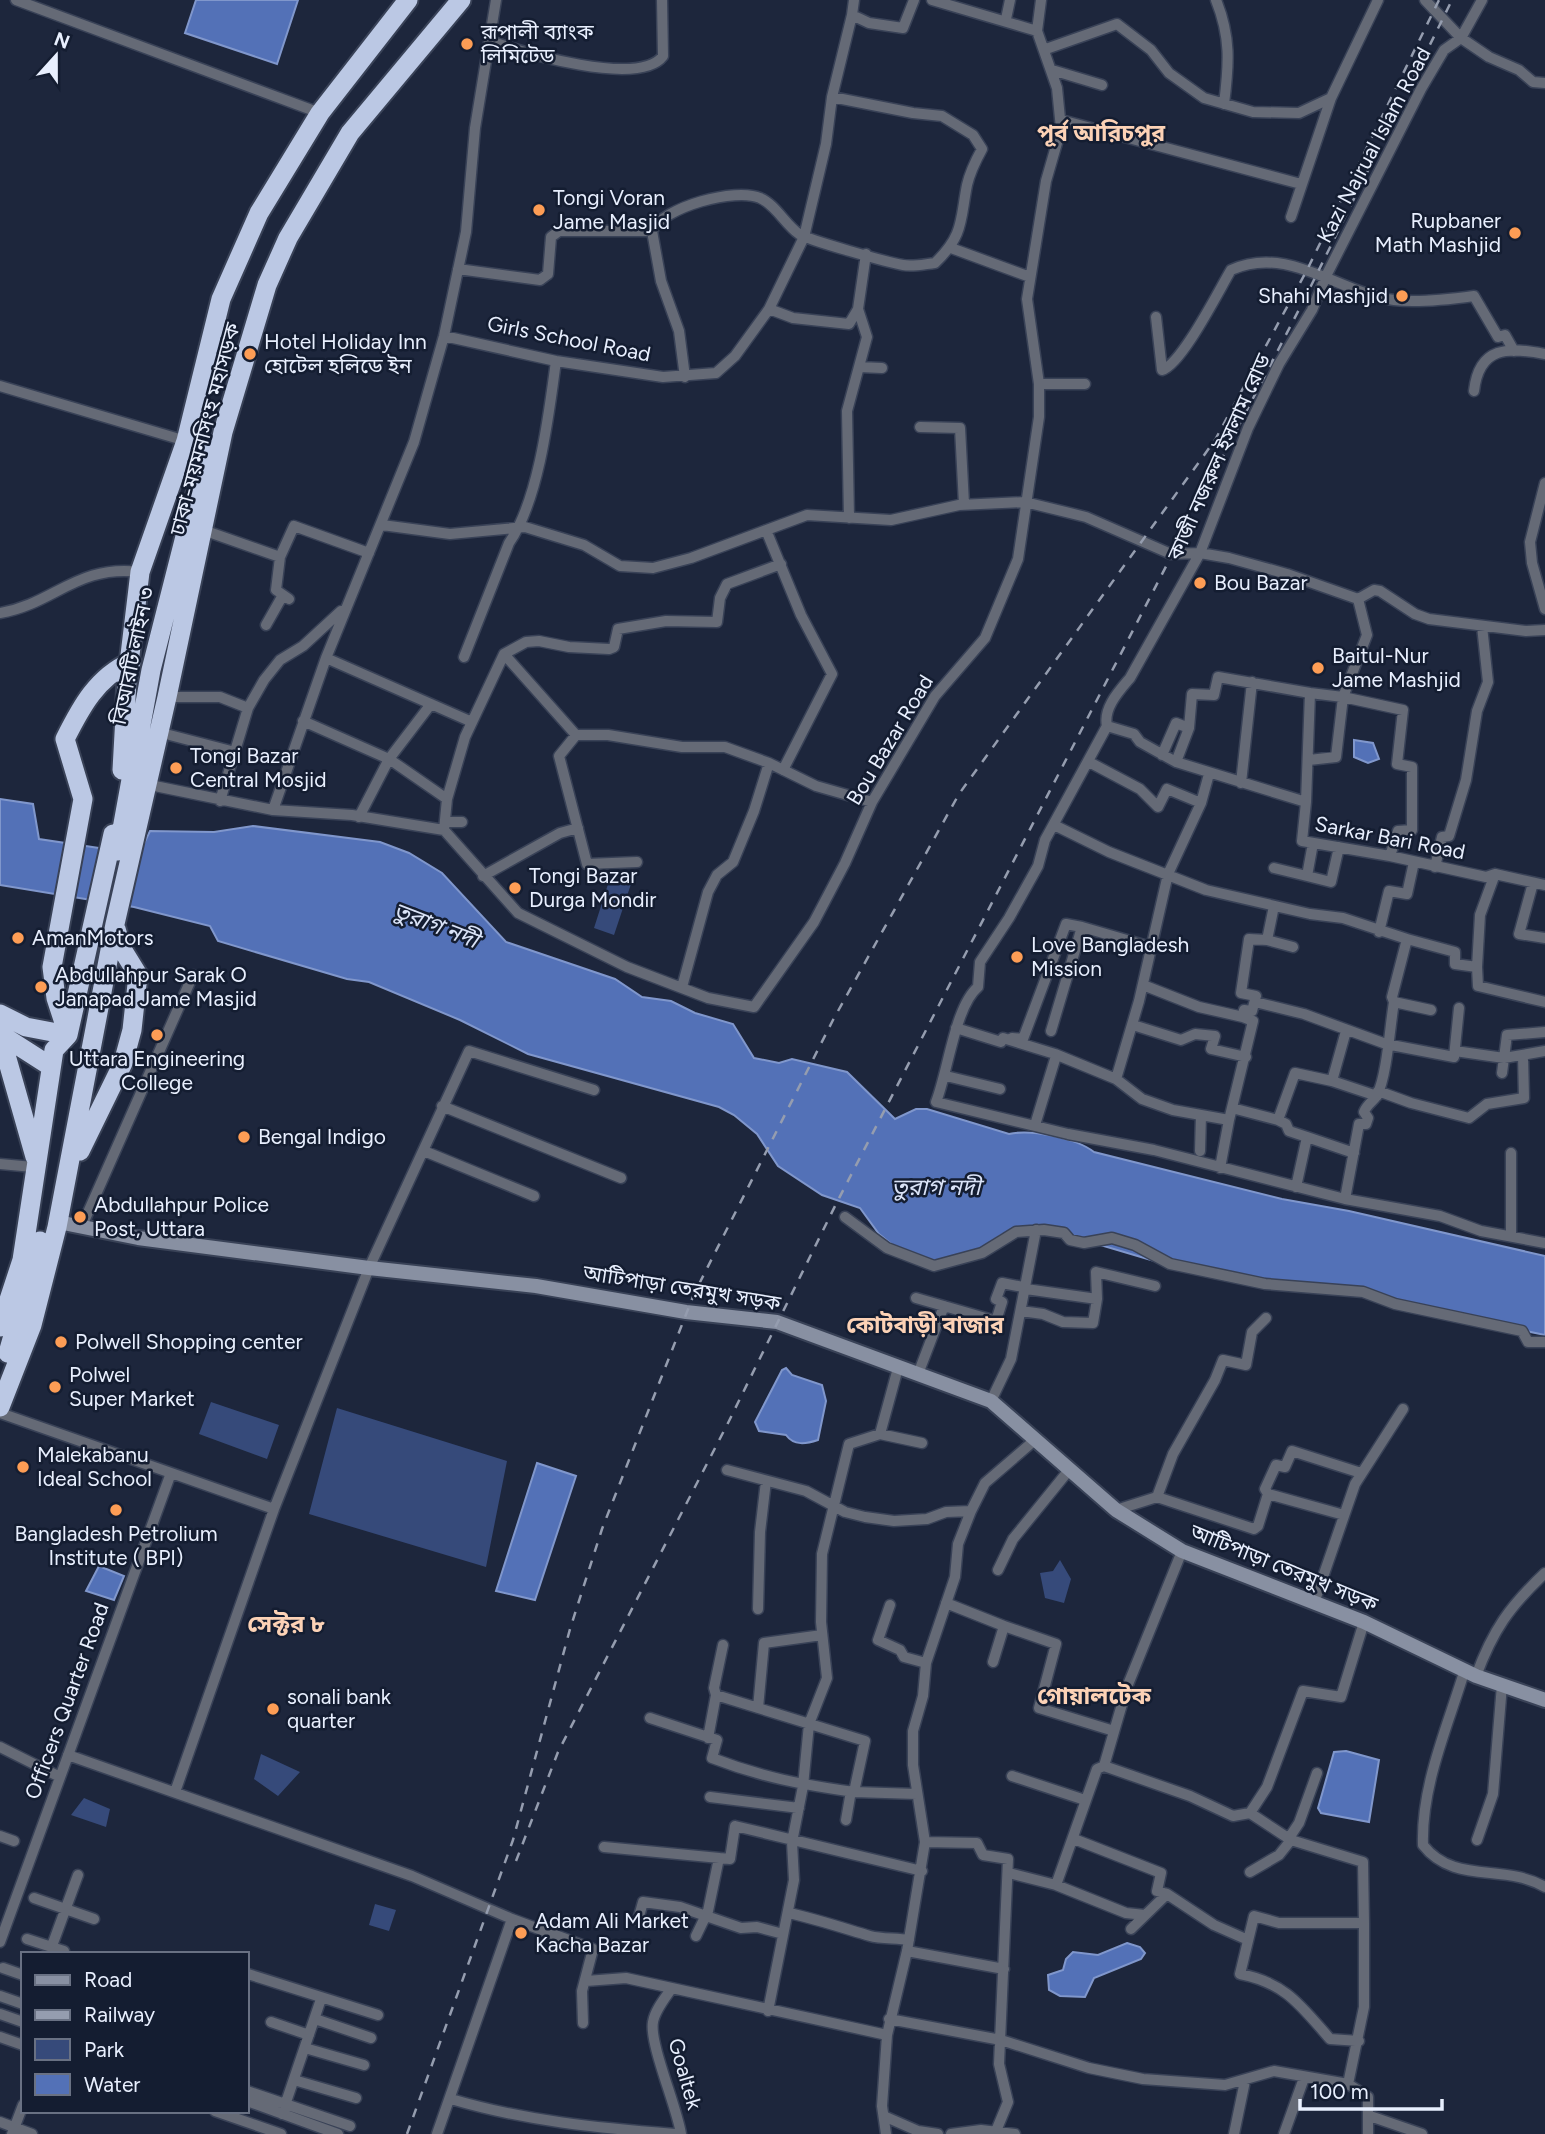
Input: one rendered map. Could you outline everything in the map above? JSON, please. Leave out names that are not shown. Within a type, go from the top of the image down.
[{"type":"highway","name":"ঢাকা-ময়মনসিংহ মহাসড়ক","points":[[105,919],[121,793],[127,680],[140,572],[186,441],[225,288],[259,214],[320,113],[408,0]]},
{"type":"highway","name":"বিআরটি লাইন ৩","points":[[0,1376],[19,1319],[56,1174],[152,670],[175,569],[247,311],[274,245],[346,119],[444,0]]},
{"type":"highway","name":"ঢাকা-ময়মনসিংহ মহাসড়ক","points":[[105,919],[144,792],[167,697],[223,432],[267,285],[288,239],[350,133],[461,0]]},
{"type":"highway","points":[[68,1035],[56,998],[52,967],[83,799],[65,739],[84,701],[113,670],[131,662]]},
{"type":"highway","points":[[0,1327],[22,1259],[34,1162],[52,1058],[68,1035],[105,919]]},
{"type":"highway","points":[[0,1407],[32,1325],[58,1222],[86,1077],[105,919]]},
{"type":"highway","points":[[66,1181],[123,1063],[132,1030],[138,975],[105,919]]},
{"type":"highway","points":[[0,1015],[26,1027],[68,1035]]},
{"type":"highway","points":[[0,1015],[52,1058]]},
{"type":"highway","points":[[0,1034],[52,1058]]},
{"type":"highway","points":[[0,1034],[34,1162]]},
{"type":"main road","name":"আটিপাড়া তেরমুখ সড়ক","points":[[58,1222],[138,1238],[369,1268],[536,1286],[686,1312],[777,1322],[991,1401],[1116,1510],[1182,1552],[1364,1622],[1471,1673],[1545,1700]]},
{"type":"street","points":[[16,0],[320,113]]},
{"type":"street","points":[[274,810],[303,721],[345,608],[383,525],[414,442],[444,336],[466,232],[475,128],[496,0]]},
{"type":"street","points":[[490,41],[577,66],[649,65],[663,56],[662,0]]},
{"type":"street","name":"Girls School Road","points":[[444,336],[556,361],[685,377],[716,373],[735,356],[769,309],[804,237],[822,163],[832,97],[854,0]]},
{"type":"street","points":[[852,15],[869,23],[903,28],[914,0]]},
{"type":"street","points":[[932,0],[1006,19],[1037,31],[1041,0]]},
{"type":"street","points":[[1006,19],[1010,0]]},
{"type":"street","points":[[1216,0],[1227,28],[1228,69],[1224,104]]},
{"type":"street","points":[[1291,217],[1331,97],[1378,0]]},
{"type":"street","points":[[1425,0],[1461,38],[1489,57],[1519,70],[1533,82],[1545,83]]},
{"type":"street","name":"Kazi Najrual Islam Road","points":[[1326,275],[1444,50],[1461,38],[1482,0]]},
{"type":"street","points":[[1045,49],[1116,24],[1151,50],[1169,73],[1204,98],[1253,112],[1299,113],[1331,97]]},
{"type":"street","name":"Bou Bazar Road","points":[[682,987],[708,998],[754,1007],[814,922],[845,863],[872,802],[935,696],[985,638],[1018,559],[1025,502],[1036,452],[1039,384],[1027,299],[1046,181],[1060,137],[1061,120],[1058,88],[1037,31]]},
{"type":"street","points":[[1052,70],[1102,85]]},
{"type":"street","points":[[685,377],[679,331],[661,281],[652,231],[655,224],[685,207],[730,196],[751,195],[762,198],[786,224],[804,237],[904,266],[935,264],[951,248],[964,216],[970,174],[982,149],[973,135],[942,116],[867,106],[832,97]]},
{"type":"street","points":[[1061,120],[1301,184]]},
{"type":"street","points":[[458,269],[540,280],[548,274],[551,237],[559,231],[652,231]]},
{"type":"street","points":[[951,248],[1031,277]]},
{"type":"street","points":[[769,309],[793,318],[849,324],[858,309],[866,254]]},
{"type":"street","points":[[1156,317],[1161,370],[1168,368],[1185,345],[1231,270],[1269,261],[1326,275],[1352,289],[1394,300],[1475,296],[1498,337],[1504,335],[1514,351]]},
{"type":"street","name":"কাজী নজরুল ইসলাম রোড","points":[[1107,726],[1105,717],[1116,694],[1130,678],[1200,553],[1248,428],[1279,364],[1312,310],[1326,275]]},
{"type":"street","points":[[849,518],[847,411],[867,337],[858,309]]},
{"type":"street","points":[[1474,391],[1476,373],[1486,359],[1501,350],[1545,354]]},
{"type":"street","points":[[464,657],[509,543],[520,527],[548,420],[556,361]]},
{"type":"street","points":[[859,366],[882,368]]},
{"type":"street","points":[[1039,384],[1085,384]]},
{"type":"street","points":[[0,386],[186,441]]},
{"type":"street","points":[[920,427],[960,428],[964,505]]},
{"type":"street","points":[[1545,482],[1530,542],[1545,609]]},
{"type":"street","points":[[383,525],[450,534],[520,527],[539,529],[584,545],[621,566],[653,568],[691,558],[807,515],[891,520],[964,505],[1025,502],[1086,517],[1171,554],[1200,553],[1287,573],[1358,598],[1374,590],[1380,591],[1415,614],[1444,622],[1545,630]]},
{"type":"street","points":[[266,625],[286,597],[276,590],[280,556],[294,526],[369,553]]},
{"type":"street","points":[[203,530],[280,556]]},
{"type":"street","points":[[766,530],[801,615],[832,674],[783,770]]},
{"type":"street","points":[[769,763],[754,811],[733,862],[717,875],[708,892],[682,987],[627,967],[518,913],[483,876],[444,826],[447,799],[465,737],[504,654],[526,642],[538,641],[569,647],[609,649],[614,647],[618,629],[666,621],[718,622],[720,598],[727,584],[781,564]]},
{"type":"street","points":[[0,613],[27,605],[95,573],[117,569],[140,572]]},
{"type":"street","points":[[1309,760],[1336,757],[1343,697],[1367,635],[1358,598]]},
{"type":"street","points":[[220,801],[248,708],[280,660],[303,646],[345,608]]},
{"type":"street","points":[[1435,867],[1442,837],[1449,836],[1461,801],[1477,728],[1477,711],[1488,682],[1482,626]]},
{"type":"street","points":[[504,654],[576,735],[608,735],[682,747],[725,747],[769,763],[816,786],[872,802]]},
{"type":"street","points":[[326,658],[472,722]]},
{"type":"street","points":[[1176,762],[1189,728],[1192,694],[1214,695],[1217,677],[1343,697],[1403,710],[1397,764],[1412,767],[1412,830],[1398,831],[1390,856]]},
{"type":"street","points":[[1241,783],[1252,682]]},
{"type":"street","points":[[1306,802],[1310,693]]},
{"type":"street","points":[[167,697],[220,697],[248,708]]},
{"type":"street","points":[[359,817],[390,759],[431,704]]},
{"type":"street","points":[[303,721],[390,759],[447,799]]},
{"type":"street","points":[[1162,755],[1176,723],[1189,728]]},
{"type":"street","points":[[1107,726],[1045,840],[1038,866],[1009,918],[980,961],[978,987],[970,993],[956,1028],[946,1076],[936,1102],[1345,1199],[1440,1216],[1481,1231],[1545,1243]]},
{"type":"street","name":"Sarkar Bari Road","points":[[1107,726],[1134,734],[1176,762],[1306,802],[1302,841],[1390,856],[1486,877],[1495,874],[1545,885]]},
{"type":"street","points":[[158,732],[235,752]]},
{"type":"street","points":[[576,735],[559,756],[587,864],[637,862]]},
{"type":"street","points":[[1089,762],[1139,789],[1158,807],[1167,789],[1201,803]]},
{"type":"street","points":[[1116,1079],[1133,1025],[1168,874],[1201,803],[1209,774]]},
{"type":"street","points":[[144,792],[274,810],[444,826],[462,822]]},
{"type":"street","points":[[1054,825],[1109,852],[1215,892],[1343,918],[1379,932],[1455,952],[1455,964],[1477,967]]},
{"type":"street","points":[[483,876],[560,833],[578,828]]},
{"type":"street","points":[[1307,876],[1313,843]]},
{"type":"street","points":[[1275,868],[1331,883],[1339,847]]},
{"type":"street","points":[[1379,932],[1389,891],[1407,894],[1414,862]]},
{"type":"street","points":[[1495,874],[1480,915],[1478,986],[1545,1002]]},
{"type":"street","points":[[1533,883],[1519,934],[1545,938]]},
{"type":"street","points":[[1267,940],[1274,905]]},
{"type":"street","points":[[956,1028],[1001,1042],[1003,1038],[1023,1039],[1066,924],[1144,945],[1149,950]]},
{"type":"street","points":[[1051,1031],[1082,927]]},
{"type":"street","points":[[1243,1017],[1244,1010],[1252,1011],[1256,996],[1241,992],[1250,939],[1267,940],[1293,947]]},
{"type":"street","points":[[1345,1199],[1359,1124],[1366,1124],[1368,1118],[1364,1112],[1377,1094],[1394,1002],[1392,997],[1407,939]]},
{"type":"street","points":[[82,1227],[193,975]]},
{"type":"street","points":[[1143,985],[1199,1007],[1253,1021],[1228,1120],[1220,1168]]},
{"type":"street","points":[[1255,1002],[1304,1014],[1386,1044],[1454,1057],[1459,1008]]},
{"type":"street","points":[[1394,1002],[1431,1010]]},
{"type":"street","points":[[1133,1025],[1181,1040],[1195,1034],[1215,1036],[1211,1049],[1246,1056]]},
{"type":"street","points":[[1502,1073],[1507,1035],[1545,1032],[1545,1025]]},
{"type":"street","points":[[1332,1080],[1346,1031]]},
{"type":"street","points":[[1003,1038],[1116,1079],[1142,1099],[1173,1110],[1228,1120]]},
{"type":"street","points":[[175,1792],[274,1509],[369,1268],[469,1051],[594,1090]]},
{"type":"street","points":[[1455,1051],[1504,1058],[1545,1051]]},
{"type":"street","points":[[1035,1125],[1056,1056]]},
{"type":"street","points":[[1278,1121],[1295,1073],[1332,1080],[1469,1118],[1488,1104],[1524,1098],[1523,1056]]},
{"type":"street","points":[[946,1076],[1000,1090]]},
{"type":"street","points":[[442,1106],[621,1178]]},
{"type":"street","points":[[1232,1108],[1278,1121],[1286,1124],[1289,1131],[1354,1153]]},
{"type":"street","points":[[1200,1115],[1200,1151]]},
{"type":"street","points":[[1296,1186],[1307,1136]]},
{"type":"street","points":[[424,1151],[534,1196]]},
{"type":"street","points":[[1511,1153],[1511,1236]]},
{"type":"street","points":[[0,1164],[34,1162]]},
{"type":"street","points":[[845,1217],[887,1248],[934,1266],[982,1253],[1016,1233],[1036,1230],[1064,1233],[1070,1240],[1084,1243],[1112,1238],[1135,1245],[1170,1264],[1265,1284],[1363,1293],[1395,1304],[1522,1331],[1528,1342],[1545,1342]]},
{"type":"street","points":[[991,1401],[1011,1359],[1036,1230]]},
{"type":"street","points":[[1021,1311],[1043,1314],[1061,1321],[1093,1322],[1097,1299],[1096,1272],[1155,1286]]},
{"type":"street","points":[[916,1298],[996,1321],[1002,1302],[996,1298],[1002,1283],[1097,1299]]},
{"type":"street","points":[[918,1374],[944,1306]]},
{"type":"street","points":[[1157,1497],[1173,1454],[1215,1380],[1223,1360],[1245,1365],[1252,1332],[1266,1318]]},
{"type":"street","points":[[880,1434],[898,1368]]},
{"type":"street","points":[[1314,1603],[1344,1515],[1362,1474],[1403,1409]]},
{"type":"street","points":[[0,1413],[274,1509]]},
{"type":"street","points":[[768,2011],[794,1881],[792,1842],[803,1786],[809,1724],[827,1678],[822,1635],[822,1554],[849,1444],[880,1434],[922,1443]]},
{"type":"street","points":[[886,2134],[886,2117],[882,2106],[889,2019],[908,1945],[925,1842],[917,1794],[914,1731],[923,1696],[926,1663],[956,1577],[958,1544],[971,1511],[985,1483],[1036,1439]]},
{"type":"street","points":[[1344,1515],[1269,1494],[1265,1489],[1276,1465],[1284,1467],[1292,1451],[1362,1474]]},
{"type":"street","points":[[727,1470],[806,1491],[833,1507],[865,1517],[894,1521],[971,1511]]},
{"type":"street","points":[[998,1570],[1013,1539],[1069,1470]]},
{"type":"street","name":"Officers Quarter Road","points":[[0,1942],[171,1473]]},
{"type":"street","points":[[758,1609],[760,1532],[766,1480]]},
{"type":"street","points":[[1116,1510],[1157,1497],[1256,1529],[1269,1494]]},
{"type":"street","points":[[1104,1766],[1126,1687],[1182,1552]]},
{"type":"street","points":[[1545,1573],[1512,1604],[1471,1673],[1433,1769],[1423,1827],[1423,1845],[1448,1867],[1532,1879],[1545,1887]]},
{"type":"street","points":[[946,1603],[1056,1644],[1039,1708],[1114,1731]]},
{"type":"street","points":[[891,1605],[878,1640],[900,1650],[904,1657],[926,1663]]},
{"type":"street","points":[[1056,1885],[1097,1769],[1104,1766],[1190,1796],[1235,1817],[1250,1813],[1267,1787],[1303,1691],[1341,1697],[1364,1622]]},
{"type":"street","points":[[993,1662],[1004,1626]]},
{"type":"street","points":[[758,1708],[764,1643],[822,1635]]},
{"type":"street","points":[[708,1738],[723,1645]]},
{"type":"street","points":[[1477,1840],[1493,1794],[1502,1685]]},
{"type":"street","points":[[716,1695],[865,1741],[846,1820]]},
{"type":"street","points":[[650,1718],[716,1740],[712,1758],[803,1786],[917,1794]]},
{"type":"street","points":[[0,1746],[60,1777]]},
{"type":"street","points":[[68,1755],[412,1876],[512,1919],[593,1949],[582,1991],[583,2024]]},
{"type":"street","points":[[1250,1872],[1279,1855],[1290,1839],[1299,1823],[1317,1773]]},
{"type":"street","points":[[1012,1776],[1085,1800]]},
{"type":"street","points":[[710,1797],[799,1808]]},
{"type":"street","points":[[1250,1813],[1290,1839],[1363,1862],[1364,2007],[1348,2084]]},
{"type":"street","points":[[604,1846],[730,1859],[735,1826],[792,1842],[922,1871]]},
{"type":"street","points":[[0,1836],[14,1841]]},
{"type":"street","points":[[1074,1839],[1161,1873],[1157,1891],[1167,1894],[1214,1925],[1248,1940]]},
{"type":"street","points":[[925,1842],[977,1843],[983,1855],[1008,1859],[999,2064],[1008,2102],[996,2131]]},
{"type":"street","points":[[696,1936],[708,1911],[719,1858]]},
{"type":"street","points":[[1009,1873],[1056,1885],[1111,1908],[1145,1915]]},
{"type":"street","points":[[50,1950],[78,1875]]},
{"type":"street","points":[[1131,1929],[1167,1894]]},
{"type":"street","points":[[34,1898],[94,1919]]},
{"type":"street","points":[[638,1920],[643,1902],[680,1907],[741,1928],[757,1927],[783,1934]]},
{"type":"street","points":[[789,1913],[840,1925],[874,1937],[885,1935],[908,1945],[1004,1969]]},
{"type":"street","points":[[1359,2041],[1330,2039],[1282,1988],[1261,1978],[1240,1973],[1254,1916],[1279,1923],[1364,1923]]},
{"type":"street","points":[[437,2134],[512,1919]]},
{"type":"street","points":[[27,1939],[50,1950],[64,1951]]},
{"type":"street","points":[[2,1968],[21,1974]]},
{"type":"street","points":[[248,1975],[378,2015]]},
{"type":"street","points":[[586,1981],[626,1978],[887,2035]]},
{"type":"street","name":"Goaltek","points":[[672,1988],[657,2011],[653,2033],[677,2110],[678,2134]]},
{"type":"street","points":[[0,1996],[21,2003]]},
{"type":"street","points":[[284,2109],[321,1998]]},
{"type":"street","points":[[0,2014],[21,2021]]},
{"type":"street","points":[[315,2019],[372,2038]]},
{"type":"street","points":[[889,2019],[1001,2040],[1089,2068],[1143,2079],[1226,2085],[1274,2071],[1348,2084],[1368,2097],[1368,2134]]},
{"type":"street","points":[[271,2022],[309,2035]]},
{"type":"street","points":[[0,2037],[21,2044]]},
{"type":"street","points":[[305,2048],[364,2064]]},
{"type":"street","points":[[1284,2134],[1304,2078]]},
{"type":"street","points":[[294,2080],[356,2098]]},
{"type":"street","points":[[1234,2134],[1245,2081]]},
{"type":"street","points":[[248,2091],[338,2134]]},
{"type":"street","points":[[451,2099],[505,2115],[566,2125],[678,2134]]},
{"type":"street","points":[[248,2101],[349,2126]]},
{"type":"street","points":[[13,2130],[21,2110]]},
{"type":"street","points":[[221,2113],[281,2134]]},
{"type":"street","points":[[1370,2116],[1422,2134]]},
{"type":"street","points":[[886,2117],[918,2130],[937,2134]]},
{"type":"street","points":[[0,2122],[13,2130],[32,2134]]},
{"type":"street","points":[[951,2134],[996,2131],[1015,2134]]},
{"type":"green space","points":[[609,881],[631,884],[614,935],[594,928]]},
{"type":"green space","points":[[211,1402],[279,1425],[267,1459],[199,1434]]},
{"type":"green space","points":[[337,1408],[507,1461],[486,1567],[309,1514]]},
{"type":"green space","points":[[1060,1560],[1071,1579],[1064,1603],[1045,1598],[1040,1573],[1053,1571]]},
{"type":"green space","points":[[261,1754],[300,1772],[278,1796],[254,1779]]},
{"type":"green space","points":[[84,1798],[110,1809],[106,1827],[71,1815]]},
{"type":"green space","points":[[375,1904],[396,1910],[389,1931],[369,1925]]},
{"type":"water","points":[[196,0],[298,0],[277,64],[185,33]]},
{"type":"water","points":[[1354,740],[1373,743],[1379,759],[1368,763],[1354,757]]},
{"type":"water","name":"তুরাগ নদী","points":[[0,799],[33,804],[39,839],[139,854],[150,831],[214,832],[253,826],[380,842],[409,853],[442,873],[506,942],[615,979],[642,997],[671,1001],[695,1013],[733,1024],[754,1058],[779,1063],[792,1059],[847,1072],[895,1119],[916,1109],[927,1109],[1009,1134],[1041,1134],[1065,1139],[1094,1152],[1282,1199],[1349,1211],[1545,1256],[1545,1335],[1353,1295],[1198,1274],[1050,1230],[1022,1229],[1001,1235],[983,1247],[942,1266],[916,1264],[879,1234],[860,1208],[822,1195],[778,1166],[757,1134],[734,1115],[719,1107],[528,1054],[460,1020],[369,982],[347,979],[218,941],[210,926],[134,907],[0,885]]},
{"type":"water","points":[[786,1368],[792,1375],[822,1385],[826,1401],[818,1440],[796,1442],[786,1435],[759,1431],[755,1422],[782,1370]]},
{"type":"water","points":[[537,1463],[576,1476],[535,1600],[496,1591]]},
{"type":"water","points":[[99,1566],[124,1576],[114,1600],[86,1591]]},
{"type":"water","points":[[1346,1751],[1379,1760],[1369,1822],[1321,1813],[1318,1808],[1334,1752]]},
{"type":"water","points":[[1127,1943],[1140,1947],[1145,1953],[1141,1959],[1094,1978],[1085,1997],[1060,1996],[1049,1990],[1048,1975],[1063,1970],[1066,1959],[1073,1952],[1098,1955]]},
{"type":"railway","points":[[407,2134],[513,1840],[570,1629],[602,1529],[694,1294],[833,1020],[959,794],[1215,440],[1307,270],[1439,0]]},
{"type":"railway","points":[[516,1861],[558,1752],[728,1423],[836,1204],[1306,296],[1452,0]]},
{"type":"place","name":"রূপালী ব্যাংক লিমিটেড","points":[[467,44]]},
{"type":"place","name":"Tongi Voran Jame Masjid","points":[[539,210]]},
{"type":"place","name":"Rupbaner Math Mashjid","points":[[1515,233]]},
{"type":"place","name":"Shahi Mashjid","points":[[1402,296]]},
{"type":"place","name":"Hotel Holiday Inn হোটেল হলিডে ইন","points":[[250,354]]},
{"type":"place","name":"Bou Bazar","points":[[1200,583]]},
{"type":"place","name":"Baitul-Nur Jame Mashjid","points":[[1318,668]]},
{"type":"place","name":"Tongi Bazar Central Mosjid","points":[[176,768]]},
{"type":"place","name":"Tongi Bazar Durga Mondir","points":[[515,888]]},
{"type":"place","name":"AmanMotors","points":[[18,938]]},
{"type":"place","name":"Love Bangladesh Mission","points":[[1017,957]]},
{"type":"place","name":"Abdullahpur Sarak O Janapad Jame Masjid","points":[[41,987]]},
{"type":"place","name":"Uttara Engineering College","points":[[157,1035]]},
{"type":"place","name":"Bengal Indigo","points":[[244,1137]]},
{"type":"place","name":"Abdullahpur Police Post, Uttara","points":[[80,1217]]},
{"type":"place","name":"Polwell Shopping center","points":[[61,1342]]},
{"type":"place","name":"Polwel Super Market","points":[[55,1387]]},
{"type":"place","name":"Malekabanu Ideal School","points":[[23,1467]]},
{"type":"place","name":"Bangladesh Petrolium Institute ( BPI)","points":[[116,1510]]},
{"type":"place","name":"sonali bank quarter","points":[[273,1709]]},
{"type":"place","name":"Adam Ali Market Kacha Bazar","points":[[521,1933]]},
{"type":"district","name":"পূর্ব আরিচপুর","points":[[1101,133]]},
{"type":"district","name":"কোটবাড়ী বাজার","points":[[925,1325]]},
{"type":"district","name":"সেক্টর ৮","points":[[286,1624]]},
{"type":"district","name":"গোয়ালটেক","points":[[1094,1696]]}]
